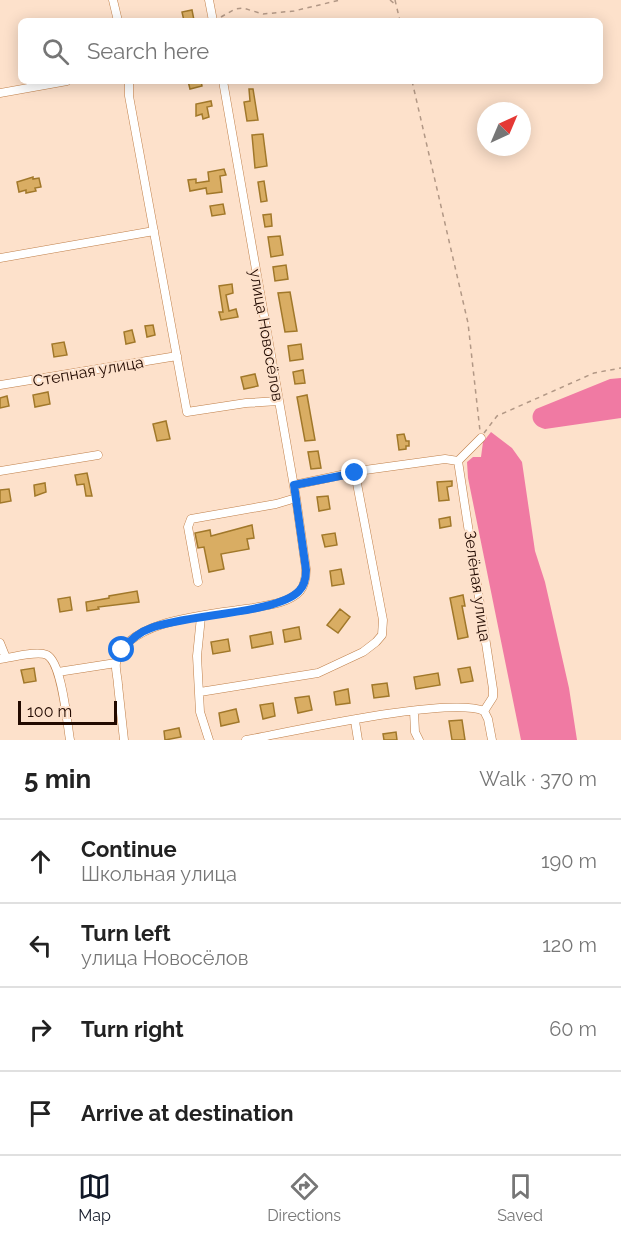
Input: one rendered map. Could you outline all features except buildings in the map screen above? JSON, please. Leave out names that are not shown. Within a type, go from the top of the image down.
[{"type":"street","points":[[113,0],[117,18]]},
{"type":"street","points":[[209,0],[213,18]]},
{"type":"street","points":[[0,93],[50,84]]},
{"type":"street","points":[[129,84],[129,96],[187,412],[246,402],[279,400]]},
{"type":"street","name":"улица Новосёлов","points":[[201,617],[273,604],[301,590],[306,579],[294,485],[224,84]]},
{"type":"street","points":[[0,258],[154,231]]},
{"type":"street","name":"Степная улица","points":[[0,385],[177,356]]},
{"type":"street","points":[[294,485],[445,459],[458,461],[481,438]]},
{"type":"street","points":[[0,471],[98,455]]},
{"type":"street","name":"Зелёная улица","points":[[458,461],[493,689],[493,697],[484,711]]},
{"type":"street","points":[[200,692],[318,673],[363,652],[382,635],[383,620],[355,473]]},
{"type":"street","points":[[198,582],[188,527],[191,519],[276,504],[296,498]]},
{"type":"street","points":[[124,740],[116,663],[122,650],[140,633],[165,623],[201,617],[197,656],[200,712],[209,740]]},
{"type":"street","points":[[0,643],[3,659],[38,654],[47,655],[58,672],[70,740]]},
{"type":"street","points":[[58,672],[116,663]]},
{"type":"street","points":[[246,740],[414,711],[467,707],[484,711],[492,740]]},
{"type":"street","points":[[414,711],[419,740]]},
{"type":"street","points":[[355,721],[358,740]]},
{"type":"path","points":[[219,18],[235,9],[243,8],[263,14],[294,11],[340,0]]},
{"type":"path","points":[[390,0],[396,6]]},
{"type":"path","points":[[395,0],[398,18]]},
{"type":"path","points":[[413,84],[468,323],[481,438]]},
{"type":"path","points":[[481,438],[498,416],[594,373],[621,368]]},
{"type":"shaded area","points":[[621,378],[621,418],[545,429],[534,422],[533,416],[536,409],[610,379]]},
{"type":"shaded area","points":[[491,432],[512,448],[522,462],[535,551],[545,582],[569,688],[577,740],[521,740],[468,478],[467,462],[473,457],[481,457],[483,442]]},
{"type":"route","points":[[122,650],[140,633],[151,627],[273,604],[301,590],[306,579],[306,570],[294,485],[355,473]]}]
